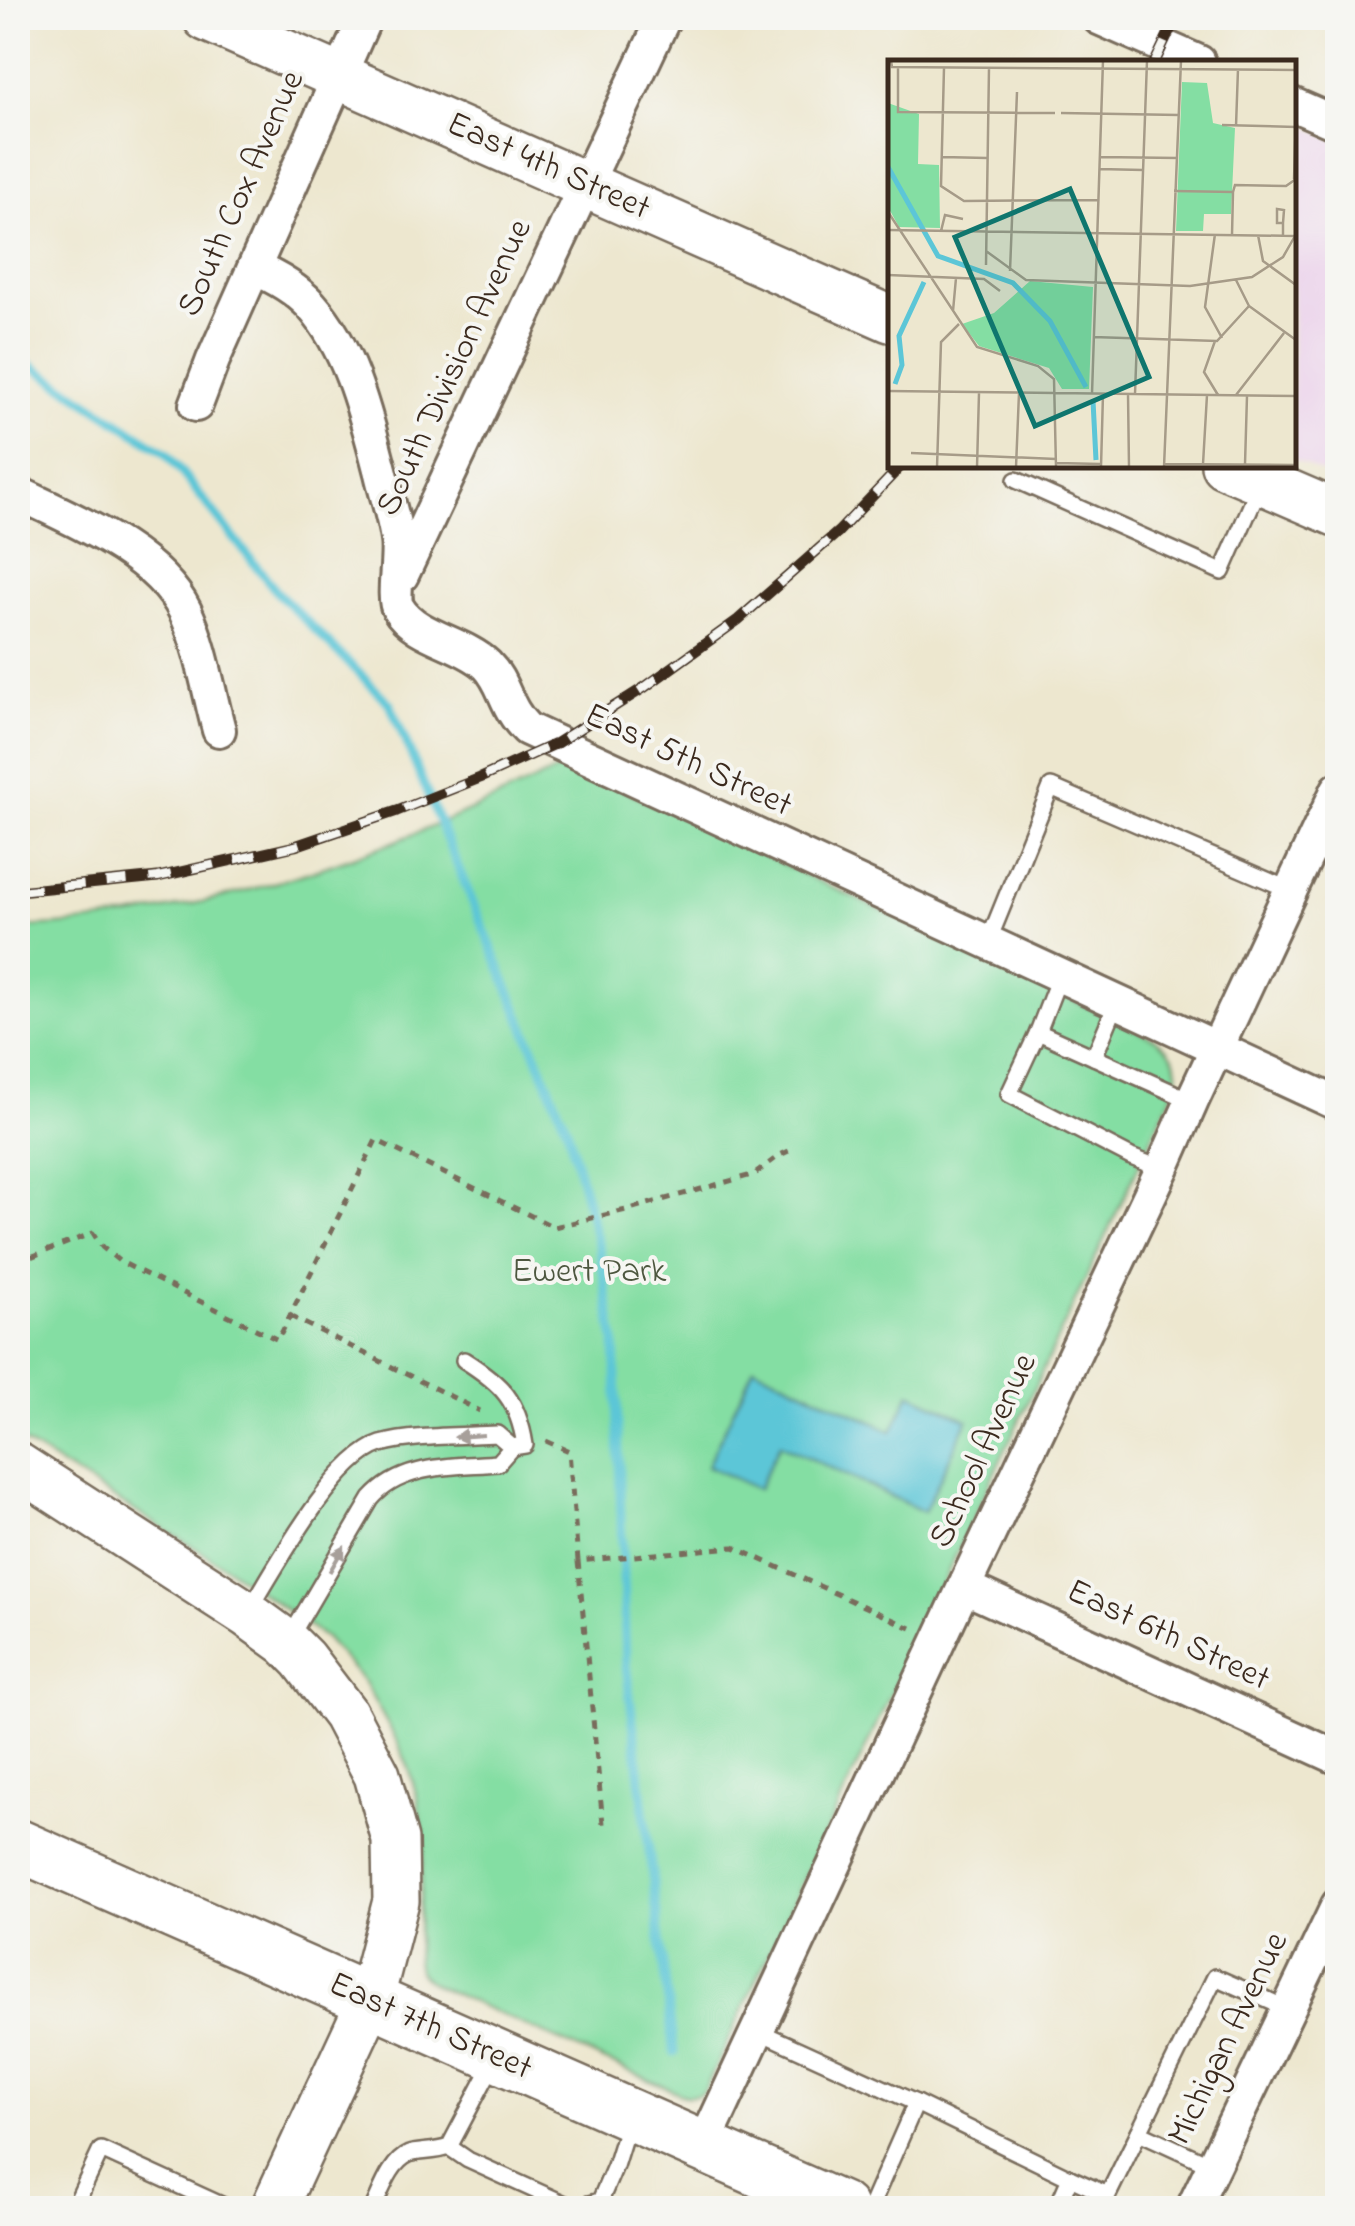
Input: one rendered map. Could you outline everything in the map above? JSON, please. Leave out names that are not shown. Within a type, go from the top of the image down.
[{"type":"main road","name":"East 7th Street","points":[[18,1845],[703,2147],[825,2205]]},
{"type":"street","name":"East 4th Street","points":[[206,18],[888,317]]},
{"type":"street","name":"South Cox Avenue","points":[[196,405],[212,360],[366,18]]},
{"type":"street","name":"South Division Avenue","points":[[396,590],[664,18]]},
{"type":"street","points":[[1099,18],[1194,60]]},
{"type":"street","points":[[1295,105],[1338,124]]},
{"type":"street","points":[[254,268],[284,283],[310,304],[338,347],[367,420],[394,522],[399,553],[396,590]]},
{"type":"street","points":[[1243,473],[1338,514]]},
{"type":"street","points":[[18,493],[117,544],[172,591],[192,628],[219,730]]},
{"type":"street","name":"East 5th Street","points":[[396,590],[396,604],[405,616],[490,668],[518,720],[539,736],[1338,1104]]},
{"type":"street","name":"School Avenue","points":[[703,2147],[1338,789]]},
{"type":"street","points":[[18,1466],[286,1642],[346,1714],[377,1774],[396,1840],[396,1902],[370,2001],[274,2208]]},
{"type":"street","name":"East 6th Street","points":[[964,1587],[1338,1758]]},
{"type":"street","name":"Michigan Avenue","points":[[1194,2208],[1338,1905]]},
{"type":"lane","points":[[1016,480],[1222,572],[1243,473]]},
{"type":"lane","points":[[988,942],[1051,787],[1290,890]]},
{"type":"lane","points":[[1060,975],[1009,1094],[1162,1170]]},
{"type":"lane","points":[[1094,1057],[1117,1002]]},
{"type":"lane","points":[[1038,1032],[1192,1101]]},
{"type":"lane","points":[[286,1642],[382,1486],[398,1476],[435,1468],[498,1463],[512,1447],[525,1445],[517,1408],[488,1375],[464,1360]]},
{"type":"lane","points":[[247,1614],[329,1486],[351,1461],[378,1445],[398,1440],[497,1434],[512,1447]]},
{"type":"lane","points":[[433,1438],[435,1468]]},
{"type":"lane","points":[[758,2031],[1108,2195],[1215,1978],[1288,2010]]},
{"type":"lane","points":[[373,2208],[393,2168],[408,2154],[449,2148],[497,2056]]},
{"type":"lane","points":[[870,2208],[916,2103]]},
{"type":"lane","points":[[449,2148],[574,2208],[607,2205],[630,2115]]},
{"type":"lane","points":[[1139,2132],[1213,2166]]},
{"type":"lane","points":[[74,2208],[100,2150],[228,2208]]},
{"type":"lane","points":[[1057,2208],[1070,2178]]},
{"type":"path","points":[[18,1265],[93,1233],[102,1247],[120,1261],[278,1340],[376,1140],[554,1227],[756,1174],[793,1149]]},
{"type":"path","points":[[290,1316],[490,1416]]},
{"type":"path","points":[[542,1440],[570,1452],[603,1824]]},
{"type":"path","points":[[578,1561],[734,1546],[911,1628]]},
{"type":"shaded area","points":[[1295,122],[1337,141],[1337,479],[1295,460]]},
{"type":"green space","name":"Ewert Park","points":[[569,764],[1154,1038],[1170,1053],[1177,1069],[1177,1084],[706,2088],[692,2096],[423,1977],[416,1958],[424,1838],[417,1798],[398,1743],[363,1681],[325,1638],[229,1569],[18,1439],[18,927],[136,915],[253,889],[391,843]]},
{"type":"water","points":[[754,1367],[892,1431],[910,1393],[968,1420],[924,1512],[780,1444],[758,1489],[707,1466]]},
{"type":"waterway","points":[[18,357],[166,453],[277,592],[390,704],[568,1131],[599,1248],[615,1341],[626,1665],[674,2052]]},
{"type":"railway","points":[[1156,60],[1176,18]]},
{"type":"railway","points":[[18,891],[158,877],[295,846],[397,811],[555,744],[645,687],[738,620],[838,532],[899,468]]}]
